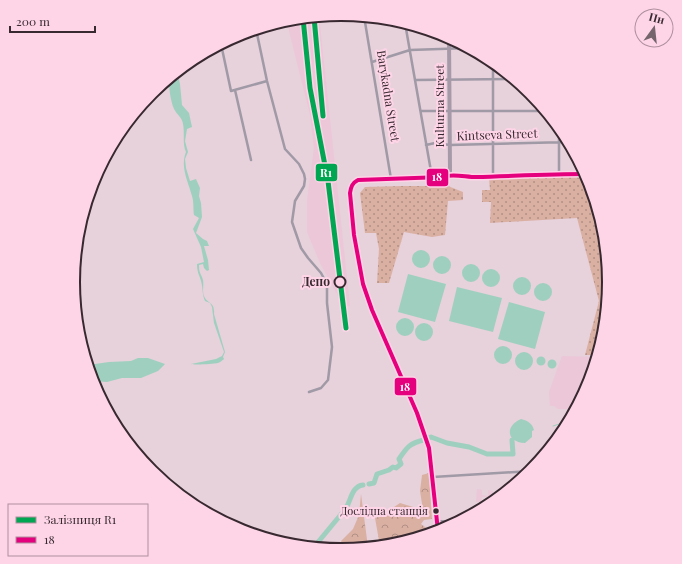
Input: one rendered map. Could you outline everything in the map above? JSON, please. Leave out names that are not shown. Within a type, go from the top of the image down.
[{"type":"main road","name":"Kulturna Street","points":[[448,174],[450,167],[450,48]]},
{"type":"main road","points":[[437,524],[429,448],[417,413],[372,310],[363,284],[354,235],[350,193],[351,186],[358,180],[442,177],[448,174]]},
{"type":"street","name":"Barykadna Street","points":[[365,22],[391,179]]},
{"type":"street","points":[[406,29],[432,177]]},
{"type":"street","points":[[257,35],[267,81],[285,149],[300,164],[305,179],[304,186],[293,207],[292,222],[301,248],[321,273],[327,284],[327,303],[332,347],[328,380],[321,388],[309,392]]},
{"type":"street","points":[[372,62],[410,50],[456,48]]},
{"type":"street","points":[[222,50],[231,91],[267,81]]},
{"type":"street","points":[[493,70],[493,175]]},
{"type":"street","points":[[415,80],[505,79]]},
{"type":"street","points":[[235,90],[251,160]]},
{"type":"street","points":[[421,111],[538,111]]},
{"type":"street","points":[[559,174],[560,142]]},
{"type":"street","name":"Kintseva Street","points":[[426,145],[441,143],[450,145],[560,142]]},
{"type":"street","points":[[448,174],[459,177],[578,174]]},
{"type":"street","points":[[432,477],[521,472]]},
{"type":"street","points":[[437,521],[445,521]]},
{"type":"shaded area","points":[[320,22],[350,306],[344,307],[320,263],[307,232],[307,200],[314,148],[310,115],[289,26]]},
{"type":"shaded area","points":[[179,78],[182,105],[189,113],[192,127],[187,129],[185,141],[188,152],[185,159],[186,168],[190,181],[196,179],[200,188],[199,196],[202,217],[196,233],[207,241],[209,246],[204,246],[209,270],[207,271],[204,268],[203,264],[199,265],[203,280],[203,291],[197,264],[204,262],[201,247],[193,229],[199,218],[194,215],[193,198],[184,169],[184,158],[186,152],[184,145],[184,128],[181,118],[174,109],[170,85]]},
{"type":"shaded area","points":[[421,250],[427,253],[430,259],[427,265],[421,268],[415,265],[412,259],[415,253]]},
{"type":"shaded area","points":[[442,256],[448,259],[451,265],[448,271],[442,274],[436,271],[433,265],[436,259]]},
{"type":"shaded area","points":[[471,264],[477,267],[480,273],[477,279],[471,282],[465,279],[462,273],[465,267]]},
{"type":"shaded area","points":[[491,269],[497,272],[500,278],[497,284],[491,287],[485,284],[482,278],[485,272]]},
{"type":"shaded area","points":[[408,274],[446,284],[435,322],[398,312]]},
{"type":"shaded area","points":[[522,277],[528,280],[531,286],[528,292],[522,295],[516,292],[513,286],[516,280]]},
{"type":"shaded area","points":[[543,283],[549,286],[552,292],[549,298],[543,301],[537,298],[534,292],[537,286]]},
{"type":"shaded area","points":[[457,287],[502,298],[493,332],[449,321]]},
{"type":"shaded area","points":[[204,295],[210,303],[205,301]]},
{"type":"shaded area","points":[[509,302],[545,312],[535,349],[498,339]]},
{"type":"shaded area","points":[[210,303],[214,310],[225,352],[223,357],[224,359],[219,363],[191,364],[216,359],[222,356],[224,352],[214,323]]},
{"type":"shaded area","points":[[405,318],[411,321],[414,327],[411,333],[405,336],[399,333],[396,327],[399,321]]},
{"type":"shaded area","points":[[424,323],[430,326],[433,332],[430,338],[424,341],[418,338],[415,332],[418,326]]},
{"type":"shaded area","points":[[503,346],[509,349],[512,355],[509,361],[503,364],[497,361],[494,355],[497,349]]},
{"type":"shaded area","points":[[524,352],[530,355],[533,361],[530,367],[524,370],[518,367],[515,361],[518,355]]},
{"type":"shaded area","points":[[541,356],[546,361],[541,366],[536,361]]},
{"type":"shaded area","points":[[562,356],[591,357],[582,382],[569,409],[558,409],[554,406],[550,406],[549,392]]},
{"type":"shaded area","points":[[138,358],[148,358],[165,364],[158,371],[141,378],[122,378],[107,382],[100,382],[93,364],[109,362],[131,361]]},
{"type":"shaded area","points":[[552,359],[557,364],[552,369],[547,364]]},
{"type":"shaded area","points":[[521,419],[529,423],[534,430],[532,431],[532,437],[525,443],[514,440],[510,433],[512,426]]},
{"type":"shaded area","points":[[477,489],[482,490],[482,495],[488,496],[488,490],[493,491],[493,494],[487,498],[487,497],[482,497],[481,502],[476,502]]},
{"type":"green space","points":[[489,177],[580,177],[593,214],[600,248],[602,282],[600,316],[591,355],[585,355],[599,301],[577,218],[490,223],[491,202],[482,202],[482,190],[490,190]]},
{"type":"green space","points":[[448,186],[463,192],[463,200],[448,201],[445,235],[432,237],[404,232],[389,283],[377,283],[379,249],[376,233],[365,233],[360,193],[365,187]]},
{"type":"green space","points":[[429,473],[432,519],[424,520],[421,524],[427,528],[379,540],[375,518],[389,514],[391,509],[400,503],[423,510],[420,491],[422,475]]},
{"type":"green space","points":[[361,494],[367,541],[341,543],[341,541],[353,529],[359,515]]},
{"type":"waterway","points":[[553,426],[560,424]]},
{"type":"waterway","points":[[428,438],[431,437],[447,443],[469,447],[487,454],[513,454],[512,440]]},
{"type":"waterway","points":[[369,484],[374,483],[377,474],[393,467],[396,468],[401,464],[399,459],[409,446],[424,440]]},
{"type":"waterway","points":[[346,508],[356,488],[363,485]]},
{"type":"waterway","points":[[318,542],[343,512]]},
{"type":"rail line","name":"R1","points":[[315,23],[323,116]]},
{"type":"rail line","name":"R1","points":[[304,24],[310,88],[328,181],[346,328]]},
{"type":"transit line","name":"18","points":[[437,524],[429,448],[417,413],[372,310],[363,284],[354,235],[350,193],[351,187],[354,182],[358,180],[443,177],[450,175],[476,177],[578,174]]},
{"type":"place","name":"Депо","points":[[340,282]]},
{"type":"place","name":"Дослідна станція","points":[[436,511]]}]
